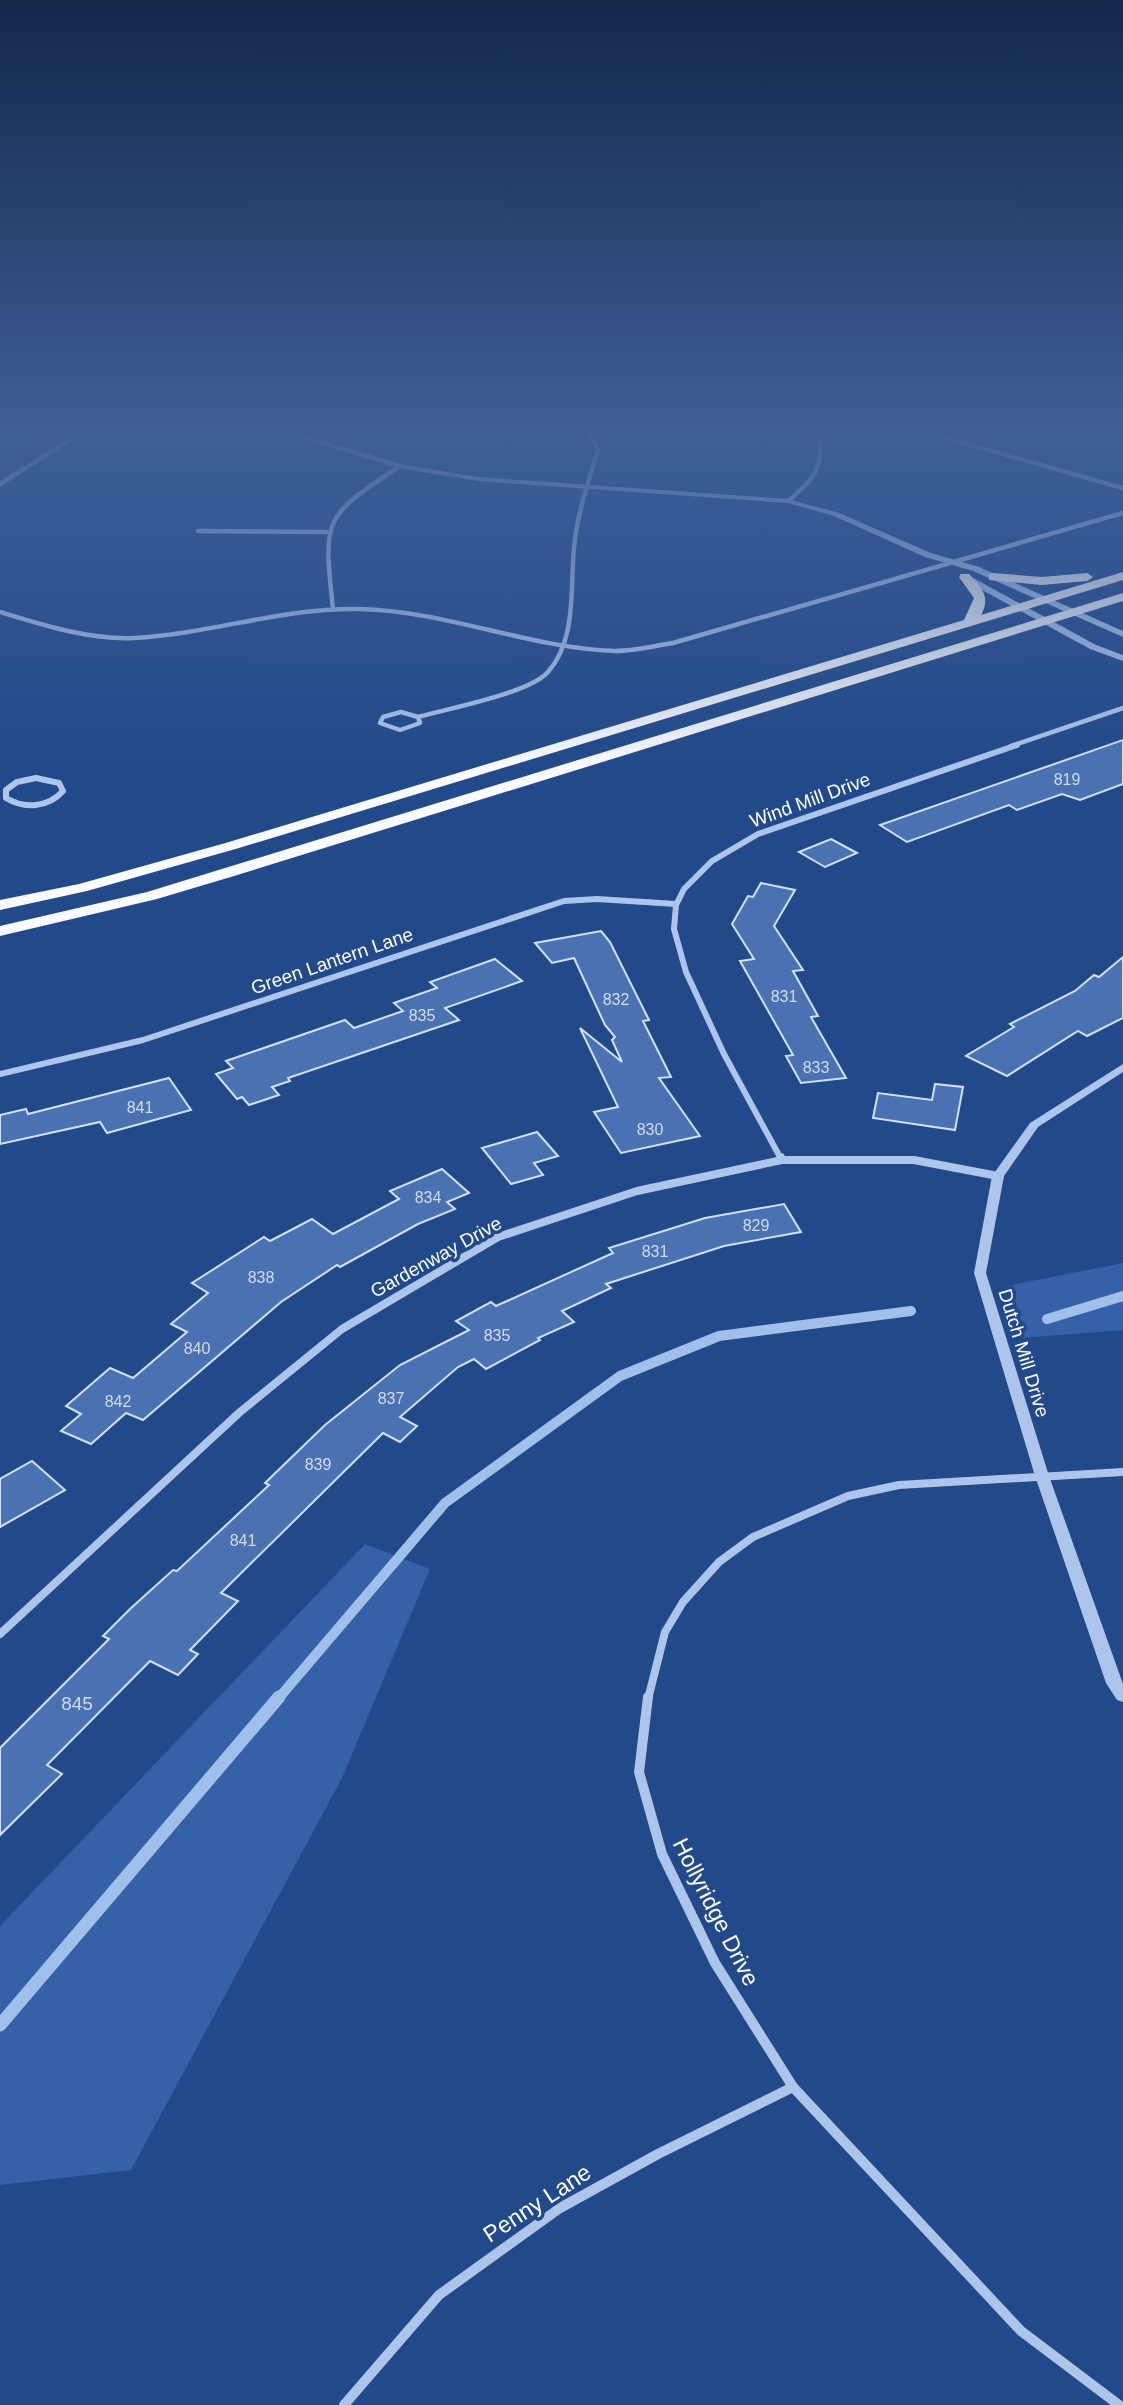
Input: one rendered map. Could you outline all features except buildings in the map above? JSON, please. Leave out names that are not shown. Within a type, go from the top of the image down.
[{"type":"highway","points":[[993,577],[1042,581],[1123,575]]},
{"type":"highway","points":[[0,905],[81,888],[210,852],[1123,575]]},
{"type":"highway","points":[[965,577],[981,598],[981,606],[970,621]]},
{"type":"highway","points":[[0,931],[151,896],[1123,597]]},
{"type":"street","points":[[328,542],[333,609]]},
{"type":"street","points":[[418,717],[420,723],[407,730],[392,730],[380,723],[383,717],[394,713],[418,717],[538,681],[548,673],[562,646],[572,608],[575,542]]},
{"type":"street","points":[[900,542],[950,564],[976,569],[1123,634]]},
{"type":"street","points":[[0,612],[60,630],[132,638],[217,629],[289,614],[360,609],[422,617],[562,646],[618,651],[673,643],[1024,542]]},
{"type":"street","points":[[950,564],[965,577],[1093,647],[1123,658]]},
{"type":"street","name":"Wind Mill Drive","points":[[676,904],[689,884],[713,859],[758,834],[1123,708]]},
{"type":"street","points":[[45,778],[60,783],[64,791],[47,803],[27,805],[11,802],[3,790],[26,779],[45,778]]},
{"type":"street","name":"Green Lantern Lane","points":[[0,1074],[92,1053],[238,1011],[564,901],[597,899],[676,904]]},
{"type":"street","points":[[676,904],[675,941],[696,994],[782,1160]]},
{"type":"street","name":"Dutch Mill Drive","points":[[1123,1067],[1034,1125],[998,1176],[980,1273],[1042,1476],[1114,1683],[1123,1696]]},
{"type":"street","name":"Gardenway Drive","points":[[1,1630],[240,1412],[342,1329],[498,1237],[637,1191],[782,1160],[914,1160],[998,1176]]},
{"type":"street","name":"Hollyridge Drive","points":[[1119,2405],[1021,2331],[793,2087],[715,1963],[662,1854],[639,1772],[649,1689],[664,1632],[683,1602],[719,1562],[753,1537],[805,1512],[848,1496],[899,1485],[1123,1472]]},
{"type":"street","name":"Penny Lane","points":[[344,2405],[439,2295],[560,2208],[658,2154],[793,2087]]},
{"type":"shaded area","points":[[1123,1263],[1123,1330],[1022,1338],[1006,1286]]},
{"type":"shaded area","points":[[365,1544],[430,1569],[342,1778],[131,2170],[0,2185],[0,1926]]},
{"type":"waterway","points":[[1047,1319],[1123,1296]]},
{"type":"waterway","points":[[278,1699],[445,1503],[620,1376],[719,1336],[911,1311]]},
{"type":"waterway","points":[[0,2025],[279,1697]]}]
